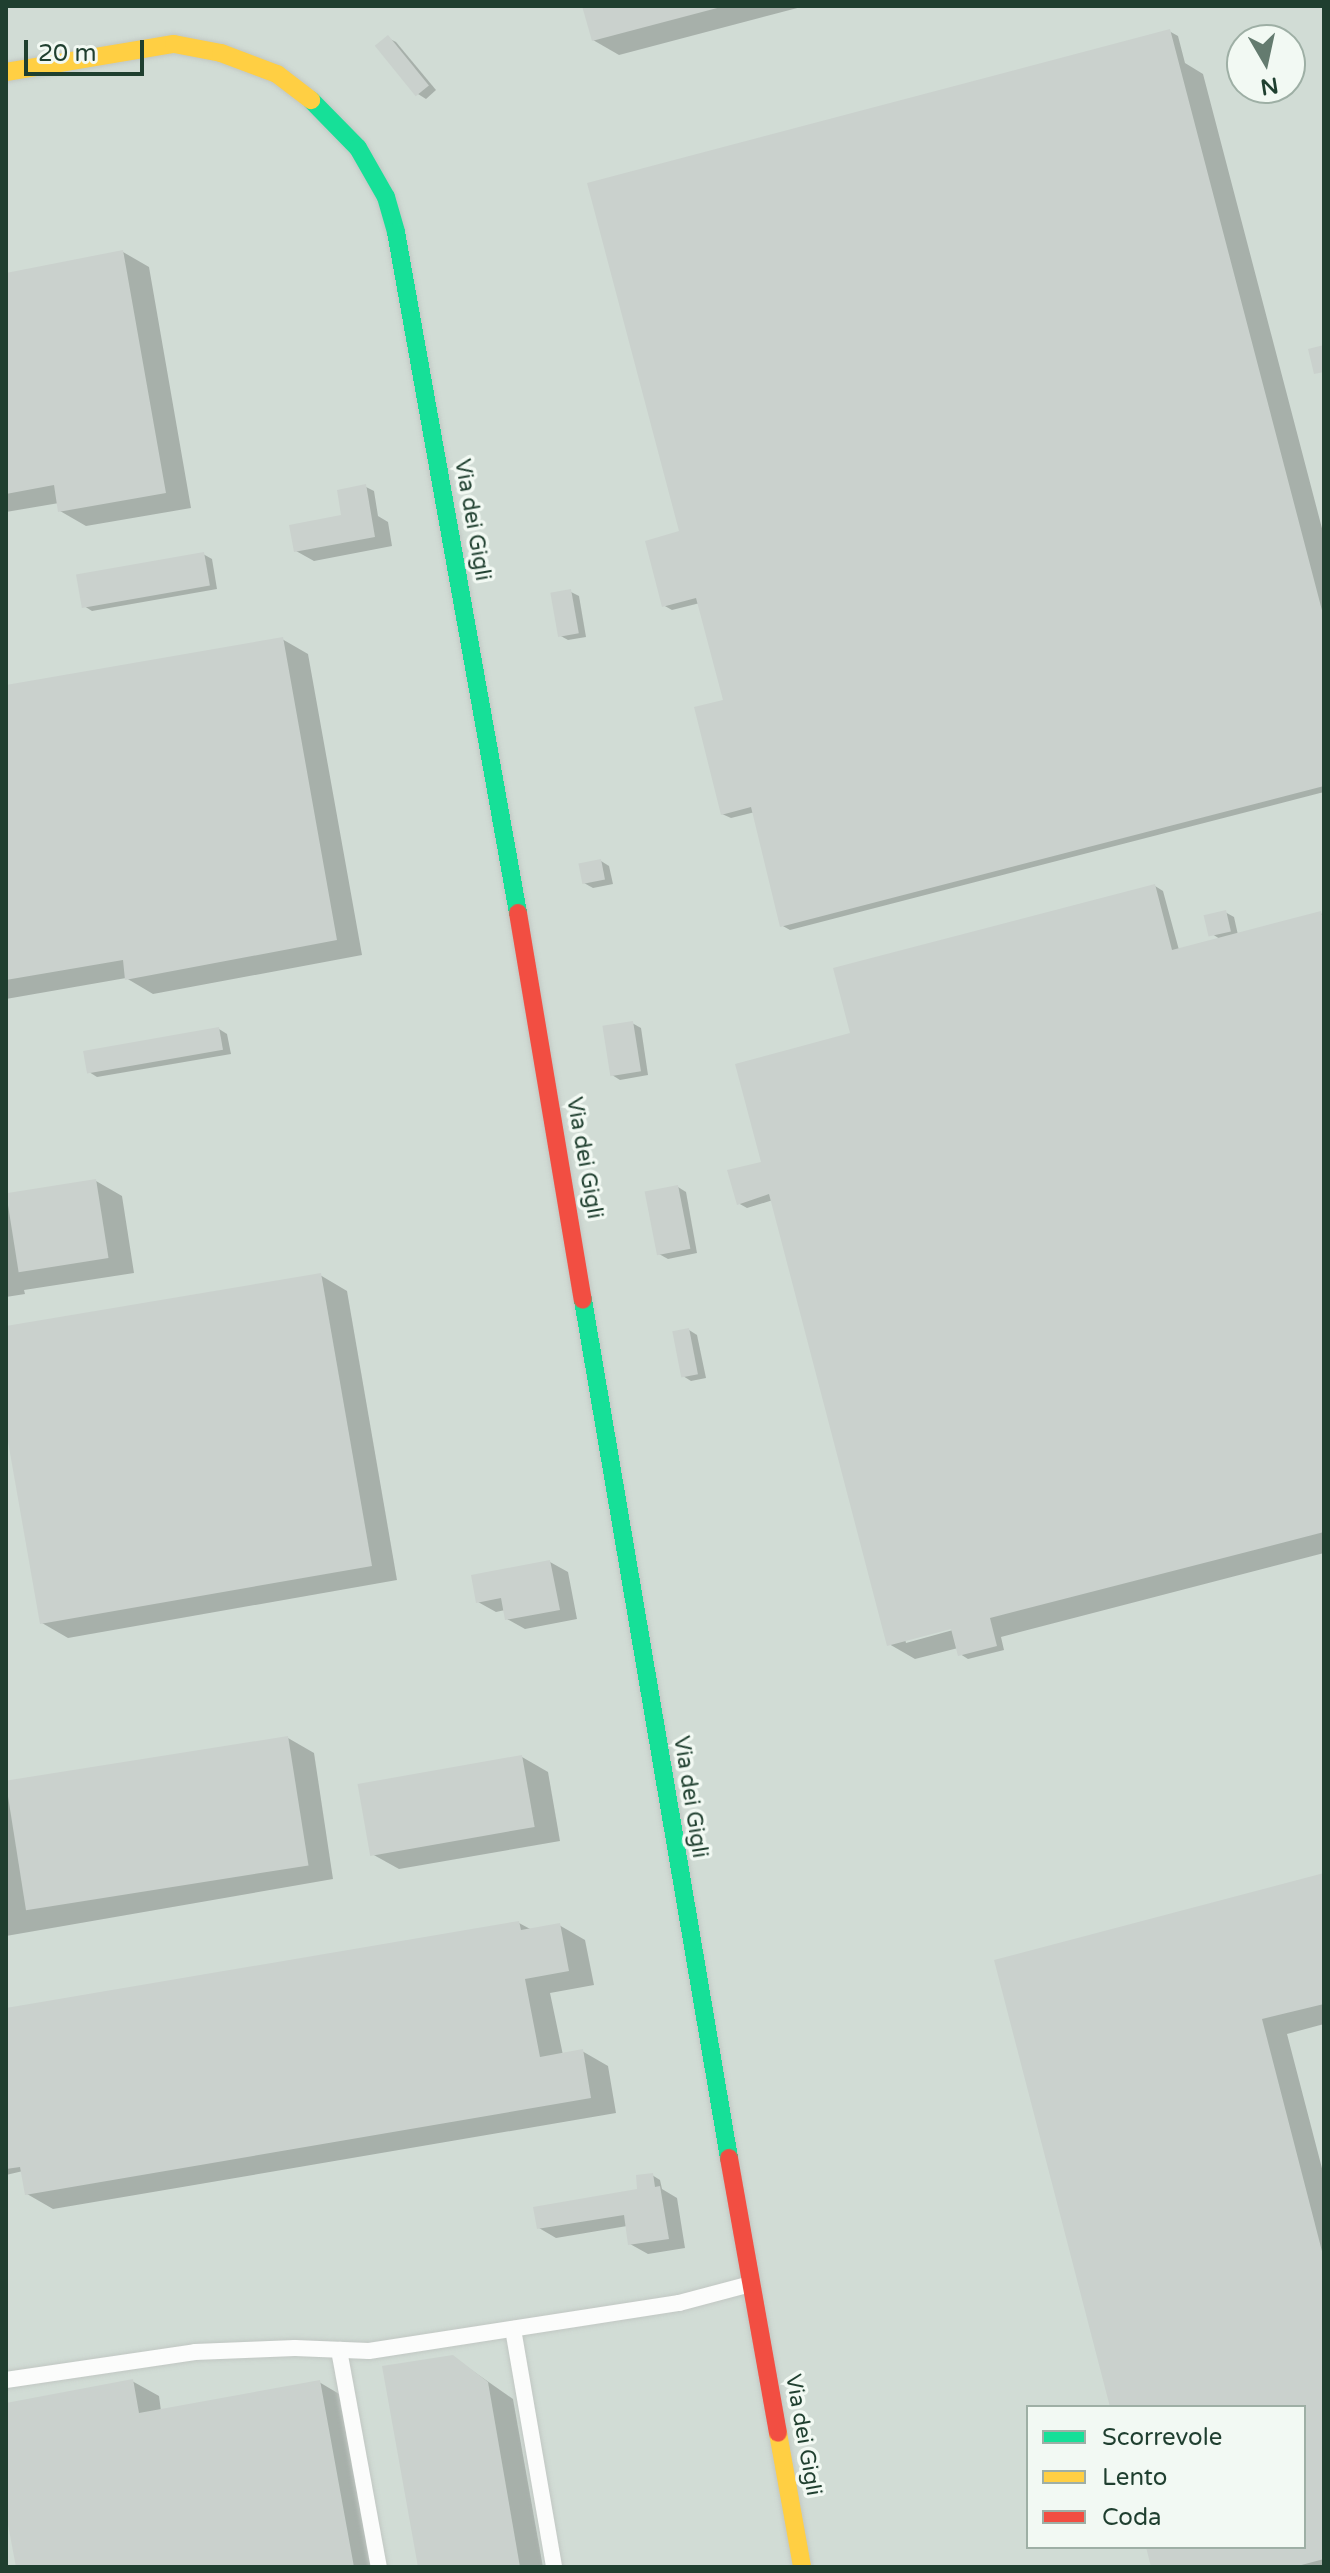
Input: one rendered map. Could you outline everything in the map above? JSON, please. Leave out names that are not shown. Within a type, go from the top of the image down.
[{"type":"street","name":"Via dei Gigli","points":[[6,72],[174,44],[221,53],[277,74],[321,107],[358,148],[386,197],[396,232],[504,827],[672,1835],[802,2567]]},
{"type":"lane","points":[[6,2380],[195,2352],[295,2348],[369,2351],[679,2303],[752,2284]]},
{"type":"lane","points":[[513,2329],[554,2567]]},
{"type":"lane","points":[[339,2350],[379,2567]]},
{"type":"shaded area","points":[[6,6],[1324,6],[1324,2567],[6,2567]]},
{"type":"building","points":[[582,6],[721,6],[721,7],[592,41]]},
{"type":"building","points":[[1170,29],[1324,618],[1324,786],[780,927],[751,807],[721,815],[694,707],[723,700],[696,598],[662,607],[645,541],[679,531],[587,183]]},
{"type":"building","points":[[388,35],[429,86],[416,96],[375,46]]},
{"type":"building","points":[[123,250],[166,493],[58,512],[54,485],[6,494],[6,273]]},
{"type":"building","points":[[1324,345],[1324,372],[1314,374],[1308,349]]},
{"type":"building","points":[[366,484],[375,537],[294,552],[289,525],[341,515],[337,490]]},
{"type":"building","points":[[204,552],[210,585],[82,608],[76,575]]},
{"type":"building","points":[[571,589],[579,633],[558,637],[550,593]]},
{"type":"building","points":[[283,637],[337,940],[125,980],[123,960],[6,980],[6,685]]},
{"type":"building","points":[[601,859],[605,880],[582,884],[578,863]]},
{"type":"building","points":[[1155,884],[1172,950],[1321,911],[1324,924],[1324,1532],[990,1618],[997,1646],[958,1656],[951,1629],[887,1646],[769,1194],[737,1205],[727,1170],[761,1162],[735,1064],[850,1033],[833,968]]},
{"type":"building","points":[[1226,910],[1231,931],[1209,937],[1204,915]]},
{"type":"building","points":[[633,1021],[641,1071],[610,1076],[602,1026]]},
{"type":"building","points":[[219,1027],[223,1050],[87,1074],[83,1051]]},
{"type":"building","points":[[96,1179],[109,1258],[19,1272],[6,1193]]},
{"type":"building","points":[[678,1185],[690,1249],[657,1255],[645,1191]]},
{"type":"building","points":[[321,1273],[372,1566],[40,1624],[6,1430],[6,1326]]},
{"type":"building","points":[[689,1328],[698,1374],[681,1377],[672,1331]]},
{"type":"building","points":[[550,1560],[560,1610],[505,1620],[501,1598],[476,1603],[471,1575]]},
{"type":"building","points":[[288,1736],[308,1865],[26,1910],[6,1781]]},
{"type":"building","points":[[522,1755],[535,1827],[370,1856],[358,1784]]},
{"type":"building","points":[[1324,1873],[1324,2004],[1262,2019],[1324,2259],[1324,2559],[1294,2567],[1151,2567],[1146,2549],[1306,2549],[1306,2405],[1109,2405],[994,1960]]},
{"type":"building","points":[[519,1921],[521,1930],[560,1923],[569,1971],[525,1979],[540,2057],[583,2049],[591,2098],[25,2195],[20,2167],[6,2169],[6,2008]]},
{"type":"building","points":[[653,2173],[655,2187],[660,2186],[669,2239],[628,2245],[624,2215],[537,2229],[533,2207],[637,2189],[636,2175]]},
{"type":"building","points":[[453,2355],[488,2382],[520,2567],[418,2567],[382,2366]]},
{"type":"building","points":[[133,2379],[139,2413],[320,2380],[354,2567],[16,2567],[6,2514],[6,2403]]},
{"type":"traffic: fast","points":[[311,100],[358,148],[386,197],[396,232],[518,913]]},
{"type":"traffic: fast","points":[[583,1300],[729,2158]]},
{"type":"traffic: slow","points":[[6,72],[174,44],[221,53],[277,74],[311,100]]},
{"type":"traffic: slow","points":[[778,2433],[802,2567]]},
{"type":"traffic: jam","points":[[518,913],[583,1300]]},
{"type":"traffic: jam","points":[[729,2158],[778,2433]]}]
